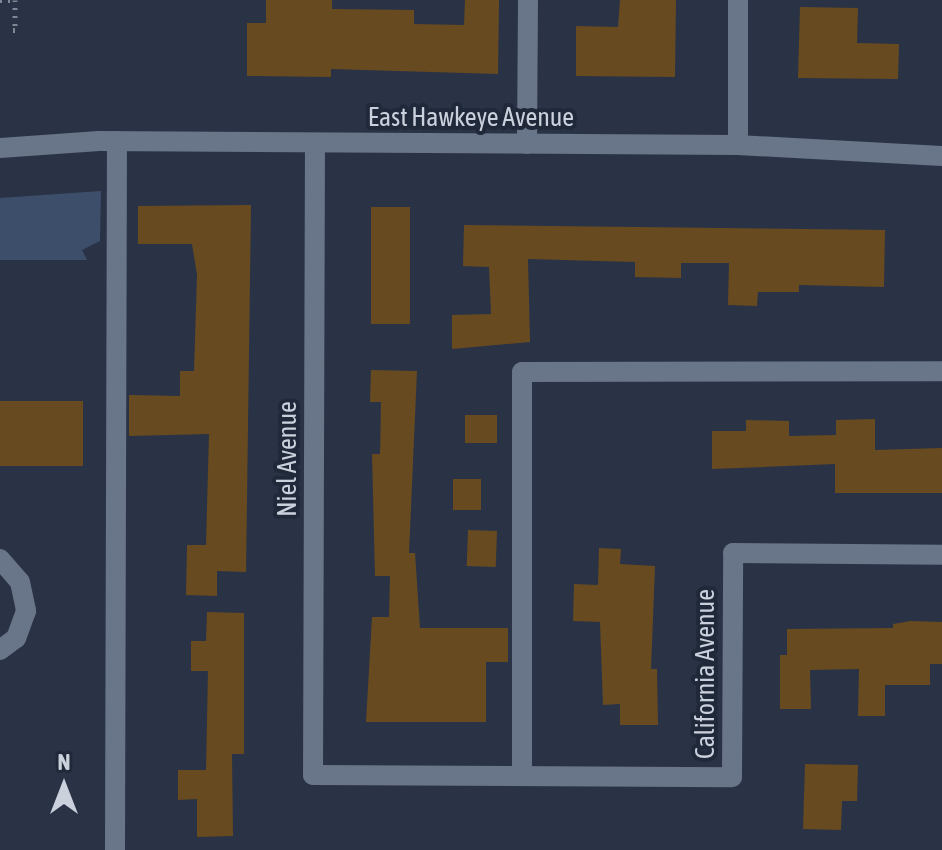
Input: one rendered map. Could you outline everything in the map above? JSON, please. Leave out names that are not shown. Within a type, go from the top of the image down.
[{"type":"street","points":[[527,144],[528,0]]},
{"type":"street","points":[[738,0],[738,145]]},
{"type":"street","points":[[115,850],[117,141]]},
{"type":"street","name":"East Hawkeye Avenue","points":[[0,148],[117,141],[738,145],[942,156]]},
{"type":"street","name":"Niel Avenue","points":[[313,775],[315,143]]},
{"type":"street","points":[[522,776],[522,372],[942,371]]},
{"type":"street","name":"California Avenue","points":[[313,775],[732,777],[733,553],[942,555]]},
{"type":"street","points":[[0,559],[20,582],[26,611],[16,638],[0,650]]},
{"type":"path","points":[[0,0],[15,0],[15,30],[10,30]]},
{"type":"shaded area","points":[[101,191],[100,241],[82,250],[87,260],[0,260],[0,198]]},
{"type":"building","points":[[266,0],[332,0],[332,9],[414,10],[414,24],[464,25],[465,0],[499,0],[498,74],[331,69],[331,77],[247,76],[247,23],[266,23]]},
{"type":"building","points":[[620,0],[676,0],[675,77],[576,76],[576,26],[618,27]]},
{"type":"building","points":[[800,7],[858,8],[857,43],[899,44],[898,79],[798,78]]},
{"type":"building","points":[[251,205],[246,572],[217,571],[217,596],[186,595],[187,545],[206,545],[209,434],[129,436],[129,395],[180,396],[180,371],[194,371],[197,275],[192,244],[138,244],[138,206]]},
{"type":"building","points":[[371,207],[410,207],[410,324],[371,324]]},
{"type":"building","points":[[464,225],[885,230],[884,287],[799,285],[799,292],[758,292],[757,306],[728,305],[729,263],[681,263],[681,278],[635,277],[635,262],[528,259],[530,342],[452,349],[452,315],[491,314],[489,267],[463,266]]},
{"type":"building","points":[[371,370],[417,371],[409,553],[415,553],[420,628],[508,628],[508,662],[486,662],[486,722],[366,722],[372,617],[389,617],[390,576],[375,576],[372,454],[380,454],[381,402],[370,402]]},
{"type":"building","points":[[0,401],[83,401],[83,466],[0,466]]},
{"type":"building","points":[[465,415],[497,415],[497,443],[465,443]]},
{"type":"building","points":[[875,419],[875,450],[942,448],[942,493],[835,493],[835,464],[712,469],[712,431],[746,431],[746,420],[789,421],[789,436],[836,435],[836,420]]},
{"type":"building","points":[[453,479],[481,479],[481,510],[453,510]]},
{"type":"building","points":[[468,530],[497,531],[496,567],[467,566]]},
{"type":"building","points":[[599,548],[621,549],[620,564],[655,566],[651,669],[657,669],[658,725],[620,725],[620,704],[603,705],[600,622],[573,621],[574,584],[598,585]]},
{"type":"building","points":[[207,612],[244,613],[244,754],[232,754],[233,836],[197,837],[197,799],[178,800],[178,770],[206,770],[208,671],[191,671],[191,641],[206,641]]},
{"type":"building","points":[[942,622],[942,664],[930,664],[930,685],[885,685],[885,716],[858,716],[859,669],[810,670],[811,709],[780,709],[780,655],[787,655],[787,629],[893,628],[893,624]]},
{"type":"building","points":[[805,764],[858,765],[857,801],[842,801],[841,830],[803,829]]}]
